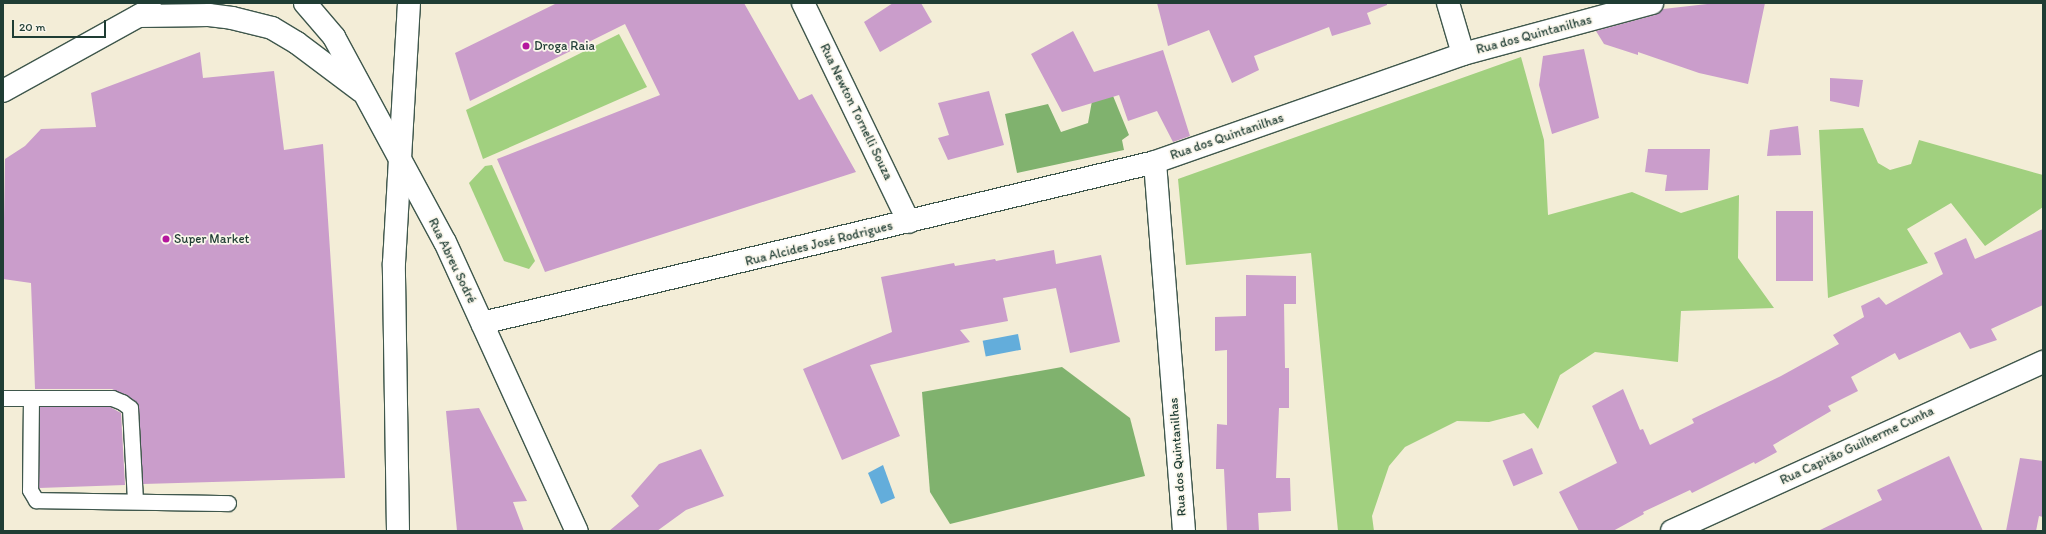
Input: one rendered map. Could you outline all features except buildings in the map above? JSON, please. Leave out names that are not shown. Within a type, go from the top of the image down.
[{"type":"street","points":[[3,91],[162,3]]},
{"type":"street","name":"Rua Abreu Sodré","points":[[305,3],[314,10],[334,37],[368,97],[445,242],[577,531]]},
{"type":"street","points":[[398,531],[394,263],[409,3]]},
{"type":"street","name":"Rua Newton Tornelli Souza","points":[[803,3],[909,222]]},
{"type":"street","points":[[1448,3],[1462,54]]},
{"type":"street","name":"Rua dos Quintanilhas","points":[[1184,531],[1155,162],[1462,54],[1652,3]]},
{"type":"street","points":[[139,16],[208,15],[232,18],[272,28],[297,43],[368,97]]},
{"type":"street","name":"Rua Alcides José Rodrigues","points":[[482,323],[1155,162]]},
{"type":"street","name":"Rua Capitão Guilherme Cunha","points":[[1672,531],[2043,362]]},
{"type":"lane","points":[[3,398],[112,398],[130,408],[135,502]]},
{"type":"lane","points":[[31,398],[30,490],[36,500],[228,503]]},
{"type":"green space","points":[[619,34],[647,87],[483,159],[466,110]]},
{"type":"green space","points":[[1521,57],[1544,140],[1548,215],[1632,192],[1681,213],[1739,195],[1738,258],[1774,308],[1681,311],[1678,362],[1595,352],[1560,375],[1538,429],[1524,413],[1489,422],[1457,421],[1405,447],[1389,466],[1372,516],[1374,531],[1338,531],[1311,253],[1186,265],[1178,179]]},
{"type":"green space","points":[[1111,91],[1129,135],[1122,140],[1124,150],[1017,173],[1005,114],[1048,104],[1061,132],[1088,123],[1092,101]]},
{"type":"green space","points":[[1863,128],[1878,163],[1890,170],[1911,164],[1919,140],[2043,175],[2043,207],[1985,246],[1951,203],[1907,229],[1928,263],[1828,298],[1819,130]]},
{"type":"green space","points":[[492,165],[535,261],[529,269],[504,261],[469,183],[485,166]]},
{"type":"green space","points":[[1062,367],[1130,418],[1145,476],[950,524],[930,492],[922,392]]},
{"type":"water","points":[[1018,334],[1021,350],[986,357],[983,341]]},
{"type":"water","points":[[883,465],[895,498],[881,504],[868,473]]},
{"type":"place","name":"Droga Raia","points":[[526,46]]},
{"type":"place","name":"Super Market","points":[[166,239]]}]
